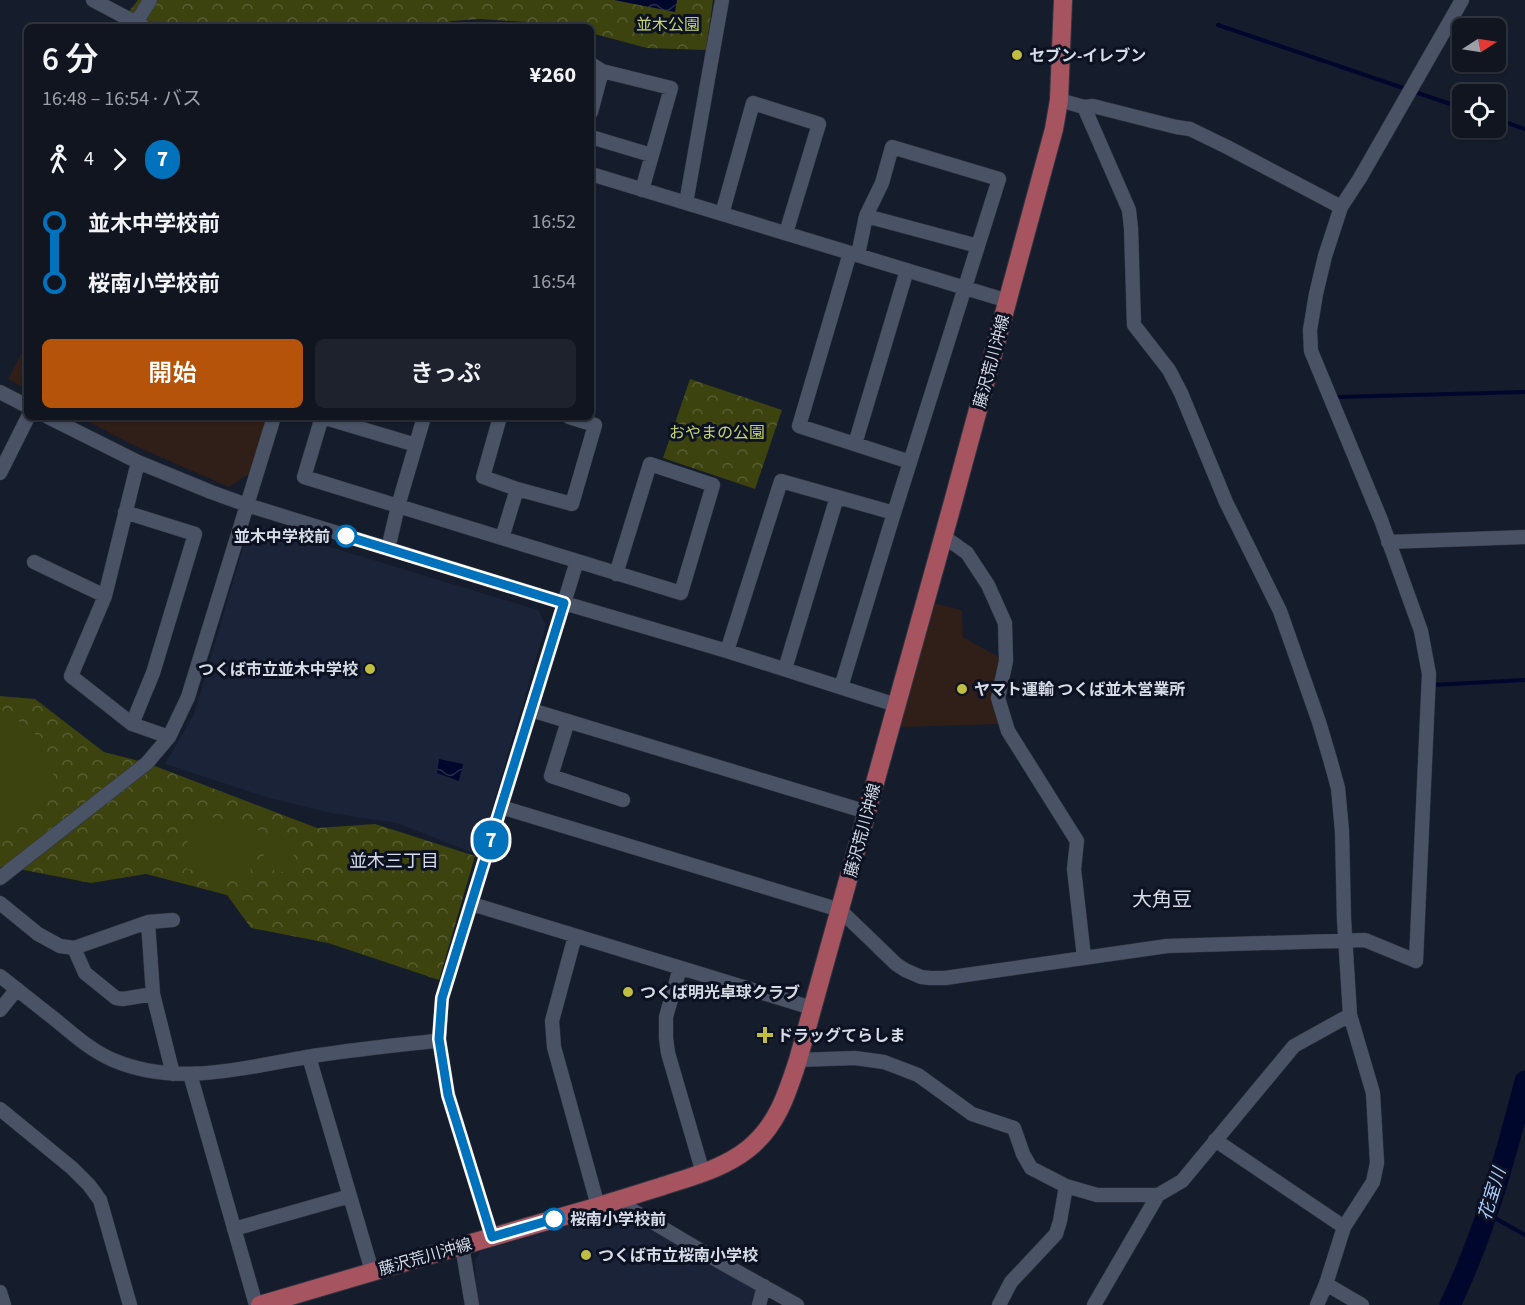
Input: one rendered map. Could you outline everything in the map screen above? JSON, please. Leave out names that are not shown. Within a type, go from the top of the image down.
[{"type":"main road","name":"藤沢荒川沖線","points":[[258,1305],[617,1201],[703,1173],[748,1149],[779,1112],[789,1090],[840,910],[1054,129],[1059,100],[1063,0]]},
{"type":"street","points":[[93,0],[138,24]]},
{"type":"street","points":[[140,24],[141,15],[150,0]]},
{"type":"street","points":[[686,203],[722,0]]},
{"type":"street","points":[[501,807],[840,910],[896,964],[921,977],[945,978],[1167,946],[1345,940],[1365,940],[1416,961],[1429,674],[1421,632],[1377,509],[1311,351],[1310,330],[1325,256],[1341,207],[1462,0]]},
{"type":"street","points":[[594,86],[596,68],[671,88],[642,190]]},
{"type":"street","points":[[1059,100],[1190,129],[1341,207]]},
{"type":"street","points":[[722,214],[753,103],[819,123],[786,233]]},
{"type":"street","points":[[1084,107],[1129,210],[1134,325],[1169,370],[1181,393],[1226,502],[1280,611],[1338,788],[1350,1015],[1373,1093],[1377,1163],[1372,1182],[1344,1227],[1317,1305]]},
{"type":"street","points":[[594,138],[651,155]]},
{"type":"street","points":[[841,687],[999,179],[892,147],[882,183],[866,216],[799,426],[910,462]]},
{"type":"street","points":[[594,175],[1008,301]]},
{"type":"street","points":[[866,216],[978,246]]},
{"type":"street","points":[[855,444],[908,270]]},
{"type":"street","points":[[0,392],[24,404]]},
{"type":"street","points":[[0,473],[26,420]]},
{"type":"street","points":[[54,420],[138,462],[247,505],[727,651],[896,705]]},
{"type":"street","points":[[0,878],[147,763],[169,737],[188,697],[273,420]]},
{"type":"street","points":[[321,420],[304,477],[616,574],[681,593],[713,485],[651,464],[616,574]]},
{"type":"street","points":[[332,420],[416,445]]},
{"type":"street","points":[[388,549],[423,420]]},
{"type":"street","points":[[499,420],[483,477],[572,504],[595,425],[579,420]]},
{"type":"street","points":[[138,462],[105,596],[71,676],[132,724],[169,737]]},
{"type":"street","points":[[727,651],[781,481],[894,513]]},
{"type":"street","points":[[502,538],[517,489]]},
{"type":"street","points":[[785,669],[837,497]]},
{"type":"street","points":[[125,512],[195,534],[153,673],[132,724]]},
{"type":"street","points":[[943,536],[967,553],[988,585],[1005,623],[1006,661],[998,698],[1008,731],[1077,841],[1074,869],[1084,957]]},
{"type":"street","points":[[1388,542],[1522,537]]},
{"type":"street","points":[[492,1237],[448,1095],[439,1039],[442,998],[577,561]]},
{"type":"street","points":[[34,562],[105,596]]},
{"type":"street","points":[[531,710],[867,812]]},
{"type":"street","points":[[568,721],[551,776],[623,800]]},
{"type":"street","points":[[0,903],[38,934],[60,946],[74,948],[148,922],[173,920]]},
{"type":"street","points":[[472,904],[812,1008]]},
{"type":"street","points":[[148,922],[153,994],[173,1074]]},
{"type":"street","points":[[575,936],[552,1022],[554,1047],[598,1206]]},
{"type":"street","points":[[74,948],[85,973],[117,998],[153,994]]},
{"type":"street","points":[[680,968],[666,1017],[666,1038],[668,1053],[703,1173]]},
{"type":"street","points":[[0,976],[90,1047],[113,1060],[162,1074],[224,1071],[439,1039]]},
{"type":"street","points":[[0,1010],[17,989]]},
{"type":"street","points":[[1094,1305],[1158,1195],[1182,1180],[1294,1046],[1350,1015]]},
{"type":"street","points":[[309,1057],[372,1272]]},
{"type":"street","points":[[798,1060],[855,1058],[884,1062],[918,1075],[972,1114],[1014,1128],[1023,1154],[1031,1167],[1066,1186],[1097,1195],[1158,1195]]},
{"type":"street","points":[[190,1074],[258,1305]]},
{"type":"street","points":[[0,1109],[72,1167],[100,1200],[130,1305]]},
{"type":"street","points":[[1215,1140],[1344,1227]]},
{"type":"street","points":[[999,1305],[1011,1282],[1056,1234],[1066,1186]]},
{"type":"street","points":[[234,1229],[350,1196]]},
{"type":"street","points":[[617,1201],[797,1305]]},
{"type":"street","points":[[462,1246],[472,1305]]},
{"type":"street","points":[[1326,1284],[1362,1305]]},
{"type":"street","points":[[759,1305],[764,1287]]},
{"type":"street","points":[[0,1292],[4,1305]]},
{"type":"shaded area","points":[[24,349],[24,387],[8,379]]},
{"type":"shaded area","points":[[86,420],[266,420],[249,474],[229,487],[133,445]]},
{"type":"shaded area","name":"つくば市立並木中学校","points":[[264,527],[538,610],[546,625],[478,855],[397,823],[330,813],[269,798],[165,764],[194,714],[246,537]]},
{"type":"shaded area","points":[[933,603],[962,610],[963,637],[1002,659],[1000,724],[901,727]]},
{"type":"shaded area","name":"つくば市立桜南小学校","points":[[615,1212],[623,1214],[756,1290],[756,1305],[477,1305],[475,1259],[481,1251]]},
{"type":"green space","name":"並木公園","points":[[138,0],[713,0],[706,50],[647,48],[594,34],[594,24],[547,24],[479,19],[440,24],[157,24],[127,14]]},
{"type":"green space","name":"おやまの公園","points":[[690,379],[782,410],[755,489],[663,458]]},
{"type":"green space","points":[[0,696],[35,699],[104,752],[147,763],[317,828],[375,824],[475,856],[439,980],[328,943],[251,928],[227,895],[146,874],[91,883],[3,866],[0,868]]},
{"type":"green space","points":[[0,709],[10,714],[41,739],[57,785],[0,832]]},
{"type":"green space","points":[[196,813],[261,831],[247,883],[180,867]]},
{"type":"green space","points":[[269,835],[297,843],[288,874],[261,866]]},
{"type":"water","points":[[614,0],[677,0],[675,12]]},
{"type":"water","points":[[439,759],[463,764],[459,781],[437,773]]},
{"type":"waterway","points":[[1218,25],[1452,105]]},
{"type":"waterway","points":[[1506,122],[1525,129]]},
{"type":"waterway","points":[[1338,397],[1525,392]]},
{"type":"waterway","points":[[1433,685],[1525,680]]},
{"type":"waterway","name":"花室川","points":[[1450,1305],[1474,1250],[1493,1195],[1525,1081]]},
{"type":"waterway","points":[[1488,1214],[1525,1235]]},
{"type":"bus line","name":"7","points":[[346,536],[564,603],[442,998],[439,1026],[448,1095],[492,1237],[554,1219]]},
{"type":"place","name":"セブン-イレブン","points":[[1017,55]]},
{"type":"place","name":"並木中学校前","points":[[346,536]]},
{"type":"place","name":"つくば市立並木中学校","points":[[370,669]]},
{"type":"place","name":"ヤマト運輸 つくば並木営業所","points":[[962,689]]},
{"type":"place","name":"つくば明光卓球クラブ","points":[[628,992]]},
{"type":"place","name":"ドラッグてらしま","points":[[765,1035]]},
{"type":"place","name":"桜南小学校前","points":[[554,1219]]},
{"type":"place","name":"つくば市立桜南小学校","points":[[586,1255]]},
{"type":"district","name":"並木三丁目","points":[[394,861]]},
{"type":"district","name":"大角豆","points":[[1162,899]]}]
